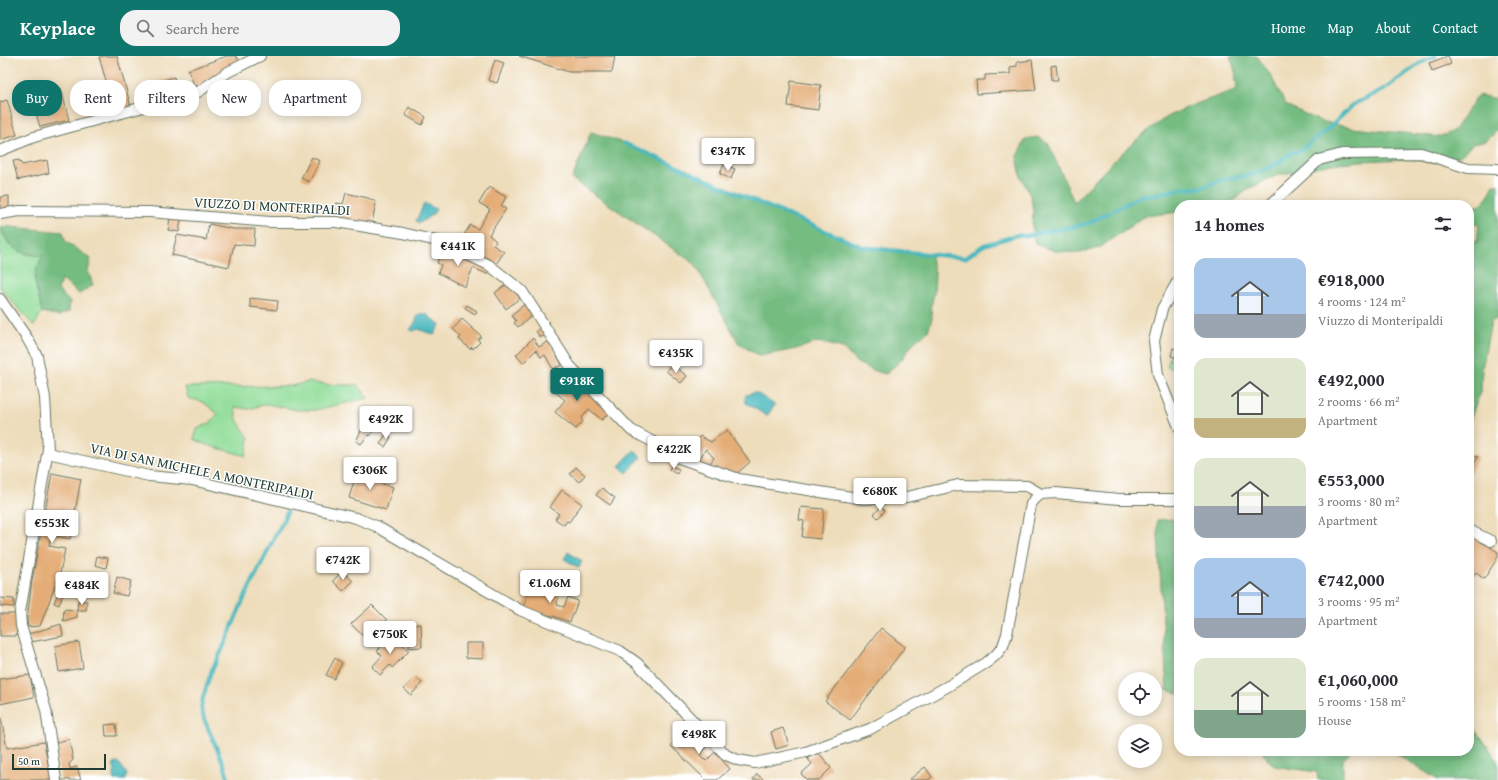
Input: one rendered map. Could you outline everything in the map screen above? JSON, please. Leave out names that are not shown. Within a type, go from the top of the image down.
[{"type":"street","points":[[0,151],[34,137],[198,92],[228,72],[260,56]]},
{"type":"street","points":[[1275,200],[1319,160],[1342,154],[1421,153],[1468,168],[1498,169]]},
{"type":"street","name":"VIUZZO DI MONTERIPALDI","points":[[0,214],[20,211],[149,212],[270,222],[336,222],[403,233],[441,242],[489,266],[522,291],[570,366],[632,430],[679,458],[739,479],[864,499],[907,496],[958,485],[1027,486],[1041,494]]},
{"type":"street","points":[[1174,288],[1162,309],[1154,341],[1158,375],[1174,415]]},
{"type":"street","points":[[0,299],[27,338],[37,356],[44,398],[48,454],[20,612],[21,626],[46,710],[56,780]]},
{"type":"street","name":"VIA DI SAN MICHELE A MONTERIPALDI","points":[[48,454],[149,476],[192,480],[356,518],[376,526],[520,610],[620,651],[637,663],[726,755],[738,760],[755,763],[806,752],[870,729],[950,685],[986,663],[996,655],[1003,646],[1007,634],[1031,504],[1034,499],[1041,494]]},
{"type":"street","points":[[1041,494],[1056,493],[1119,499],[1174,499]]},
{"type":"street","points":[[1474,532],[1491,540]]},
{"type":"green space","points":[[1230,56],[1257,56],[1272,78],[1286,105],[1320,121],[1353,128],[1441,137],[1454,130],[1478,95],[1498,99],[1498,127],[1496,132],[1486,141],[1473,144],[1460,156],[1434,163],[1410,159],[1331,164],[1274,176],[1250,188],[1234,200],[1174,200],[1174,213],[1145,216],[1099,248],[1080,253],[1055,251],[1035,244],[1032,225],[1033,211],[1031,197],[1021,177],[1017,156],[1026,139],[1038,137],[1048,143],[1074,202],[1126,149],[1161,121],[1189,107],[1237,89],[1235,71]]},
{"type":"green space","points":[[591,132],[624,143],[863,247],[930,254],[935,273],[934,294],[931,307],[932,319],[928,331],[914,342],[902,359],[886,374],[857,363],[843,348],[818,342],[796,349],[760,356],[739,344],[695,264],[572,179]]},
{"type":"green space","points":[[1494,184],[1498,184],[1498,318],[1491,322],[1482,369],[1481,389],[1474,409],[1474,270],[1476,268],[1474,267],[1474,241],[1477,242],[1479,225],[1474,224],[1474,207],[1479,206],[1488,197]]},
{"type":"green space","points":[[0,226],[9,244],[26,254],[43,256],[39,264],[36,278],[42,312],[34,326],[0,288]]},
{"type":"green space","points":[[0,226],[63,232],[65,241],[91,259],[88,271],[93,285],[79,294],[61,280],[58,290],[70,302],[69,311],[59,316],[42,312],[35,282],[36,269],[43,256],[27,254],[11,246]]},
{"type":"green space","points":[[1174,345],[1174,369],[1167,367]]},
{"type":"green space","points":[[308,382],[332,385],[358,385],[368,398],[315,410],[297,410],[267,404],[249,409],[235,407],[237,420],[249,438],[246,456],[207,445],[194,439],[197,429],[210,423],[218,414],[203,402],[188,398],[185,387],[291,386]]},
{"type":"green space","points":[[1174,519],[1174,692],[1167,690],[1157,520]]},
{"type":"green space","points":[[1474,730],[1481,737],[1498,761],[1498,780],[1438,780],[1400,756],[1474,756]]},
{"type":"green space","points":[[1265,756],[1347,756],[1343,760],[1343,780],[1318,780],[1317,772],[1274,766]]},
{"type":"water","points":[[424,203],[436,209],[433,214],[420,223],[416,221]]},
{"type":"water","points":[[419,314],[426,314],[440,325],[434,335],[418,329],[414,331],[410,330]]},
{"type":"water","points":[[755,392],[775,405],[767,416],[746,403],[746,395]]},
{"type":"water","points":[[634,450],[641,457],[627,473],[619,466]]},
{"type":"water","points":[[568,552],[582,561],[579,568],[564,559]]},
{"type":"water","points":[[115,763],[119,763],[127,774],[126,780],[113,779],[115,770],[113,766]]},
{"type":"building","points":[[117,56],[124,80],[106,80],[99,57]]},
{"type":"building","points":[[227,56],[236,56],[240,63],[199,85],[199,80],[192,80],[188,70]]},
{"type":"building","points":[[519,56],[615,56],[612,72],[569,72]]},
{"type":"building","points":[[1448,56],[1451,64],[1432,71],[1429,63]]},
{"type":"building","points":[[495,60],[504,63],[497,83],[488,80]]},
{"type":"building","points":[[1032,60],[1036,90],[977,94],[976,80],[985,80],[985,75],[1010,74],[1010,67],[1017,66],[1017,62]]},
{"type":"building","points":[[1056,65],[1058,80],[1052,80],[1051,66]]},
{"type":"building","points":[[174,77],[175,80],[164,80]]},
{"type":"building","points":[[791,81],[821,85],[818,110],[788,106]]},
{"type":"building","points":[[126,89],[131,107],[126,107]]},
{"type":"building","points":[[62,92],[69,120],[40,127],[37,116],[62,116]]},
{"type":"building","points":[[7,100],[17,135],[0,140],[0,102]]},
{"type":"building","points":[[409,107],[426,117],[422,125],[405,115]]},
{"type":"building","points":[[312,157],[320,161],[309,182],[301,178]]},
{"type":"building","points":[[19,160],[22,165],[47,160],[49,173],[18,180],[13,161]]},
{"type":"building","points":[[724,164],[735,169],[731,179],[720,174]]},
{"type":"building","points":[[489,187],[506,197],[501,206],[506,209],[489,235],[496,241],[493,245],[504,252],[496,264],[467,252],[471,241],[463,237],[470,225],[478,229],[490,209],[479,203]]},
{"type":"building","points":[[346,193],[368,198],[376,202],[372,223],[329,217],[332,208],[335,209],[336,203],[343,204]]},
{"type":"building","points":[[9,196],[9,210],[0,211],[0,197]]},
{"type":"building","points":[[170,218],[181,220],[179,232],[168,230]]},
{"type":"building","points":[[209,224],[233,229],[255,229],[254,246],[234,244],[229,267],[172,255],[177,235],[206,240]]},
{"type":"building","points":[[442,249],[490,269],[487,274],[473,268],[465,287],[438,273],[441,265],[437,263]]},
{"type":"building","points":[[508,283],[520,298],[506,309],[495,293]]},
{"type":"building","points":[[250,298],[278,301],[277,310],[250,307]]},
{"type":"building","points":[[525,304],[533,315],[518,327],[514,323],[516,321],[511,315]]},
{"type":"building","points":[[467,305],[477,311],[475,314],[465,308]]},
{"type":"building","points":[[462,319],[481,336],[478,340],[480,342],[473,349],[472,347],[470,349],[459,339],[461,337],[453,329]]},
{"type":"building","points":[[541,328],[545,335],[540,338],[536,331]]},
{"type":"building","points":[[533,338],[539,347],[549,341],[562,365],[553,369],[545,355],[541,357],[536,350],[523,363],[516,355]]},
{"type":"building","points":[[1173,348],[1174,357],[1171,356]]},
{"type":"building","points":[[672,364],[687,376],[681,383],[666,371]]},
{"type":"building","points":[[567,372],[610,412],[602,420],[589,409],[581,419],[583,421],[576,429],[555,412],[565,400],[552,389]]},
{"type":"building","points":[[393,415],[402,416],[402,422],[392,421]]},
{"type":"building","points":[[365,423],[374,429],[370,436],[368,435],[361,444],[356,441]]},
{"type":"building","points":[[727,430],[750,462],[734,476],[685,458],[700,436],[711,442]],"holes":[[[706,449],[714,458],[710,463],[699,459]]]},
{"type":"building","points":[[386,434],[391,437],[385,447],[380,444]]},
{"type":"building","points":[[1474,455],[1478,457],[1474,465]]},
{"type":"building","points":[[671,466],[679,469],[677,474],[669,470]]},
{"type":"building","points":[[576,467],[585,475],[579,482],[570,474]]},
{"type":"building","points":[[358,468],[369,471],[366,479],[393,487],[386,510],[349,498]]},
{"type":"building","points":[[52,473],[81,479],[70,539],[51,535],[49,546],[65,549],[60,573],[40,626],[28,627],[27,620],[32,581]]},
{"type":"building","points":[[602,488],[615,498],[610,505],[596,495]]},
{"type":"building","points":[[562,490],[582,504],[569,522],[567,521],[564,525],[555,519],[559,514],[550,507]]},
{"type":"building","points":[[801,507],[824,509],[821,539],[802,537],[804,521],[799,520]]},
{"type":"building","points":[[881,507],[885,511],[878,518],[874,514]]},
{"type":"building","points":[[1474,537],[1498,552],[1498,557],[1484,579],[1476,573],[1474,576]]},
{"type":"building","points":[[97,556],[108,558],[106,568],[95,565]]},
{"type":"building","points":[[342,571],[353,581],[343,591],[333,581]]},
{"type":"building","points":[[117,577],[131,581],[127,596],[113,593]]},
{"type":"building","points":[[546,585],[560,587],[557,605],[564,607],[568,597],[578,601],[570,622],[523,607],[530,589],[545,593]]},
{"type":"building","points":[[59,590],[64,592],[59,605],[54,603]]},
{"type":"building","points":[[0,598],[14,599],[14,607],[0,606]]},
{"type":"building","points":[[78,601],[87,601],[86,610],[77,610]]},
{"type":"building","points":[[372,605],[387,620],[376,630],[381,635],[371,644],[351,624]]},
{"type":"building","points":[[64,609],[77,610],[77,617],[63,621]]},
{"type":"building","points":[[0,614],[16,614],[17,636],[0,636]]},
{"type":"building","points":[[61,624],[63,636],[31,642],[29,634]]},
{"type":"building","points":[[421,624],[422,647],[409,648],[409,625]]},
{"type":"building","points":[[881,628],[905,647],[850,720],[825,701]]},
{"type":"building","points":[[393,635],[409,651],[392,668],[390,665],[380,675],[372,667],[382,656],[377,651]]},
{"type":"building","points":[[79,642],[83,668],[59,672],[55,646]]},
{"type":"building","points":[[466,643],[483,643],[483,659],[466,658]]},
{"type":"building","points":[[335,658],[342,663],[334,679],[326,675]]},
{"type":"building","points":[[30,675],[34,697],[0,704],[0,679]]},
{"type":"building","points":[[415,677],[422,683],[411,695],[404,689]]},
{"type":"building","points":[[0,714],[7,748],[44,742],[51,780],[0,780]]},
{"type":"building","points":[[686,723],[708,745],[700,755],[706,761],[715,752],[730,769],[717,780],[706,780],[671,746]]},
{"type":"building","points":[[116,724],[117,736],[106,736],[105,725]]},
{"type":"building","points":[[783,728],[789,745],[776,749],[771,732]]},
{"type":"building","points":[[69,739],[73,760],[69,764],[70,769],[77,767],[81,780],[61,780],[54,743]]},
{"type":"building","points":[[819,753],[831,768],[819,780],[807,780],[801,774],[812,764],[807,758]]},
{"type":"building","points":[[925,767],[932,777],[928,780],[909,780]]},
{"type":"building","points":[[757,774],[764,780],[753,780]]},
{"type":"waterway","points":[[624,143],[863,247],[965,258],[984,245],[1018,235],[1024,236],[1087,224],[1143,195],[1148,196],[1180,189],[1201,188],[1224,179],[1250,175],[1273,166],[1293,152],[1298,152],[1326,131],[1354,104],[1385,89],[1419,64],[1435,56]]},
{"type":"waterway","points":[[229,780],[204,719],[201,708],[203,697],[211,672],[242,603],[287,512]]}]
